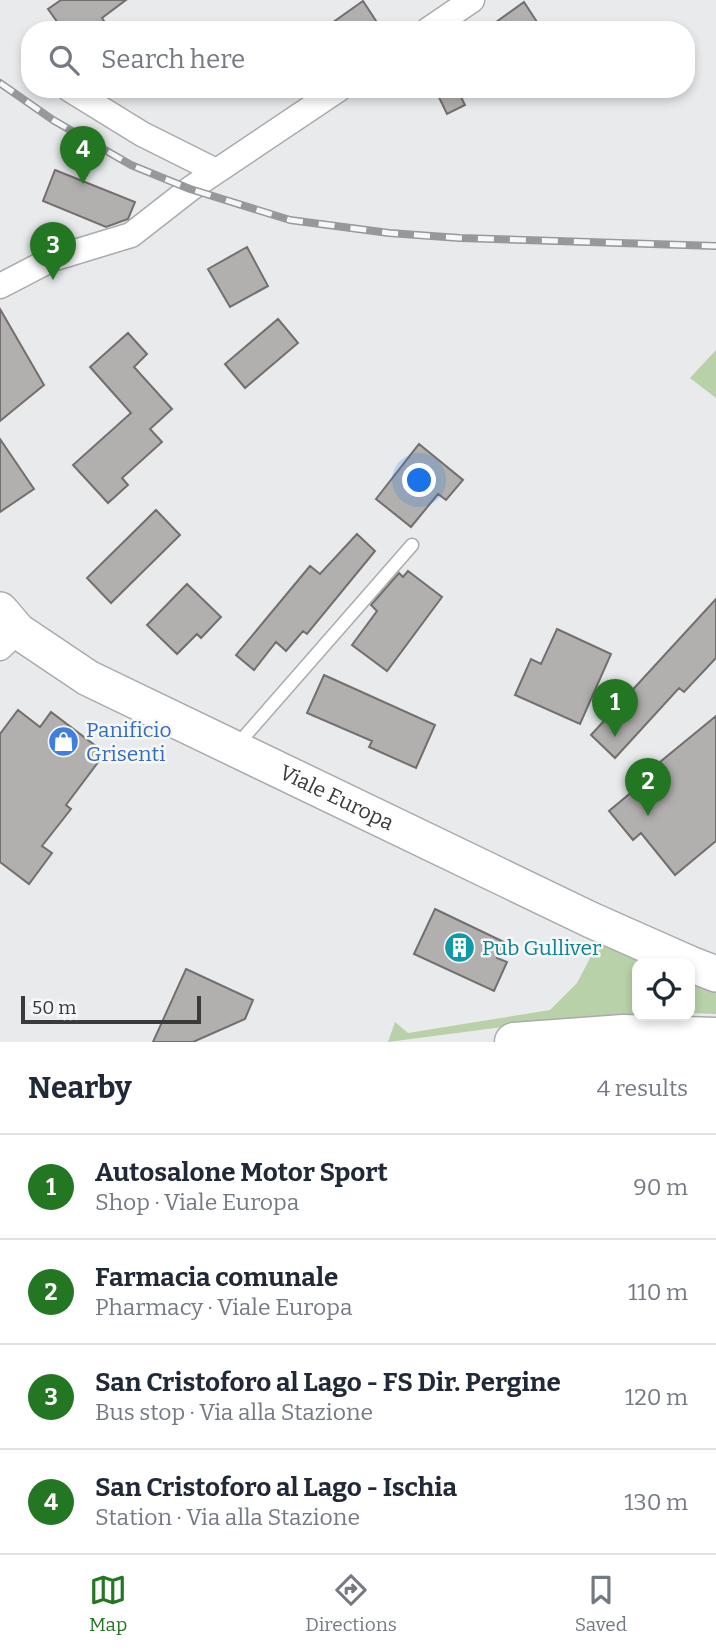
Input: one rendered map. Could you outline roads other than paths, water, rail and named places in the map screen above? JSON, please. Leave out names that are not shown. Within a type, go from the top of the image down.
[{"type":"highway","points":[[514,1042],[623,1034],[716,1037]]},
{"type":"main road","name":"Viale Europa","points":[[6,630],[88,678],[676,958]]},
{"type":"main road","name":"Viale Europa","points":[[695,966],[716,974]]},
{"type":"street","points":[[441,21],[472,0]]},
{"type":"street","points":[[84,98],[142,134],[216,171]]},
{"type":"street","points":[[0,286],[52,259],[131,235],[190,189],[326,98]]},
{"type":"lane","points":[[234,748],[412,545]]},
{"type":"railway","points":[[0,83],[21,98]]},
{"type":"railway","points":[[21,98],[53,120],[131,165],[190,189],[290,220],[389,233],[460,238],[716,246]]},
{"type":"place","name":"San Cristoforo al Lago - Ischia","points":[[83,184]]},
{"type":"place","name":"San Cristoforo al Lago - FS Dir. Pergine","points":[[53,280]]},
{"type":"place","name":"Autosalone Motor Sport","points":[[615,737]]},
{"type":"place","name":"Panificio Grisenti","points":[[63,742]]},
{"type":"place","name":"Farmacia comunale","points":[[648,816]]},
{"type":"place","name":"Pub Gulliver","points":[[459,948]]}]
